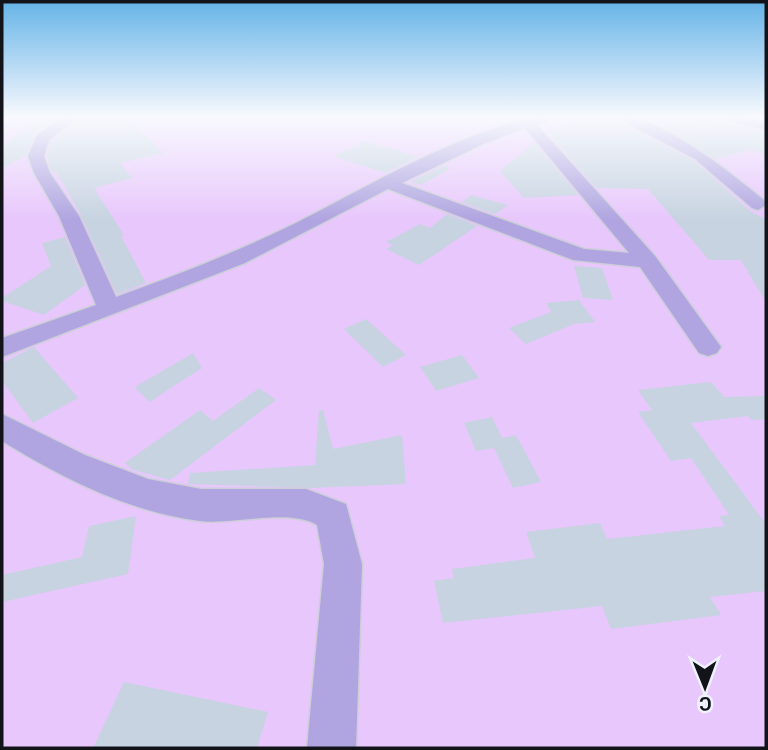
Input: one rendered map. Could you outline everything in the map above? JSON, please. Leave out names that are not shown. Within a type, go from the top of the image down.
[{"type":"street","points":[[38,151],[37,161],[69,216],[109,309]]},
{"type":"street","points":[[2,348],[109,309],[270,243],[452,151]]},
{"type":"street","points":[[552,151],[647,261],[708,347]]},
{"type":"street","points":[[691,151],[701,156],[758,204]]},
{"type":"street","points":[[387,183],[581,255],[647,261]]},
{"type":"street","points":[[2,426],[66,464],[163,499],[204,506],[315,506],[333,516],[343,564],[332,748]]},
{"type":"shaded area","points":[[2,151],[766,151],[766,748],[2,748]]},
{"type":"building","points":[[2,151],[28,151],[26,156],[2,168]]},
{"type":"building","points":[[48,151],[164,153],[120,163],[132,178],[94,188],[124,235],[121,236],[146,283],[117,294],[81,215],[57,173],[52,172],[47,156]]},
{"type":"building","points":[[344,151],[398,151],[418,157],[385,173],[333,156]]},
{"type":"building","points":[[524,151],[541,151],[578,195],[524,198],[500,171]]},
{"type":"building","points":[[564,151],[675,151],[694,161],[750,211],[766,219],[766,302],[741,260],[709,260],[648,189],[597,188]]},
{"type":"building","points":[[702,151],[747,151],[715,159]]},
{"type":"building","points":[[444,166],[451,168],[421,185],[410,182]]},
{"type":"building","points":[[471,195],[508,205],[495,214],[462,202]]},
{"type":"building","points":[[447,214],[477,226],[419,265],[386,249],[393,245],[386,242],[420,224],[430,228]]},
{"type":"building","points":[[65,237],[85,285],[44,315],[2,301],[2,298],[51,266],[42,243]]},
{"type":"building","points":[[574,266],[602,268],[613,300],[583,298]]},
{"type":"building","points":[[579,300],[595,322],[574,324],[526,344],[509,328],[551,312],[546,303]]},
{"type":"building","points":[[366,319],[406,355],[383,367],[344,329]]},
{"type":"building","points":[[34,347],[78,398],[33,423],[2,381],[2,363]]},
{"type":"building","points":[[193,353],[202,368],[149,402],[135,387]]},
{"type":"building","points":[[462,355],[479,378],[436,391],[420,367]]},
{"type":"building","points":[[711,382],[724,397],[766,396],[766,419],[751,420],[748,416],[691,423],[766,524],[766,591],[710,597],[721,615],[611,629],[602,606],[443,623],[434,581],[454,578],[452,569],[535,558],[526,532],[600,523],[607,539],[725,526],[719,516],[729,515],[691,458],[671,461],[638,412],[652,410],[638,390]]},
{"type":"building","points":[[259,388],[276,400],[170,480],[133,470],[125,463],[200,410],[213,421]]},
{"type":"building","points":[[319,410],[323,410],[333,449],[402,435],[406,484],[310,488],[188,484],[190,473],[315,465]]},
{"type":"building","points":[[492,417],[502,438],[516,435],[541,482],[513,488],[494,448],[476,451],[464,423]]},
{"type":"building","points":[[136,516],[128,574],[2,602],[2,575],[82,557],[89,526]]},
{"type":"building","points":[[124,682],[268,712],[257,748],[93,748]]}]
